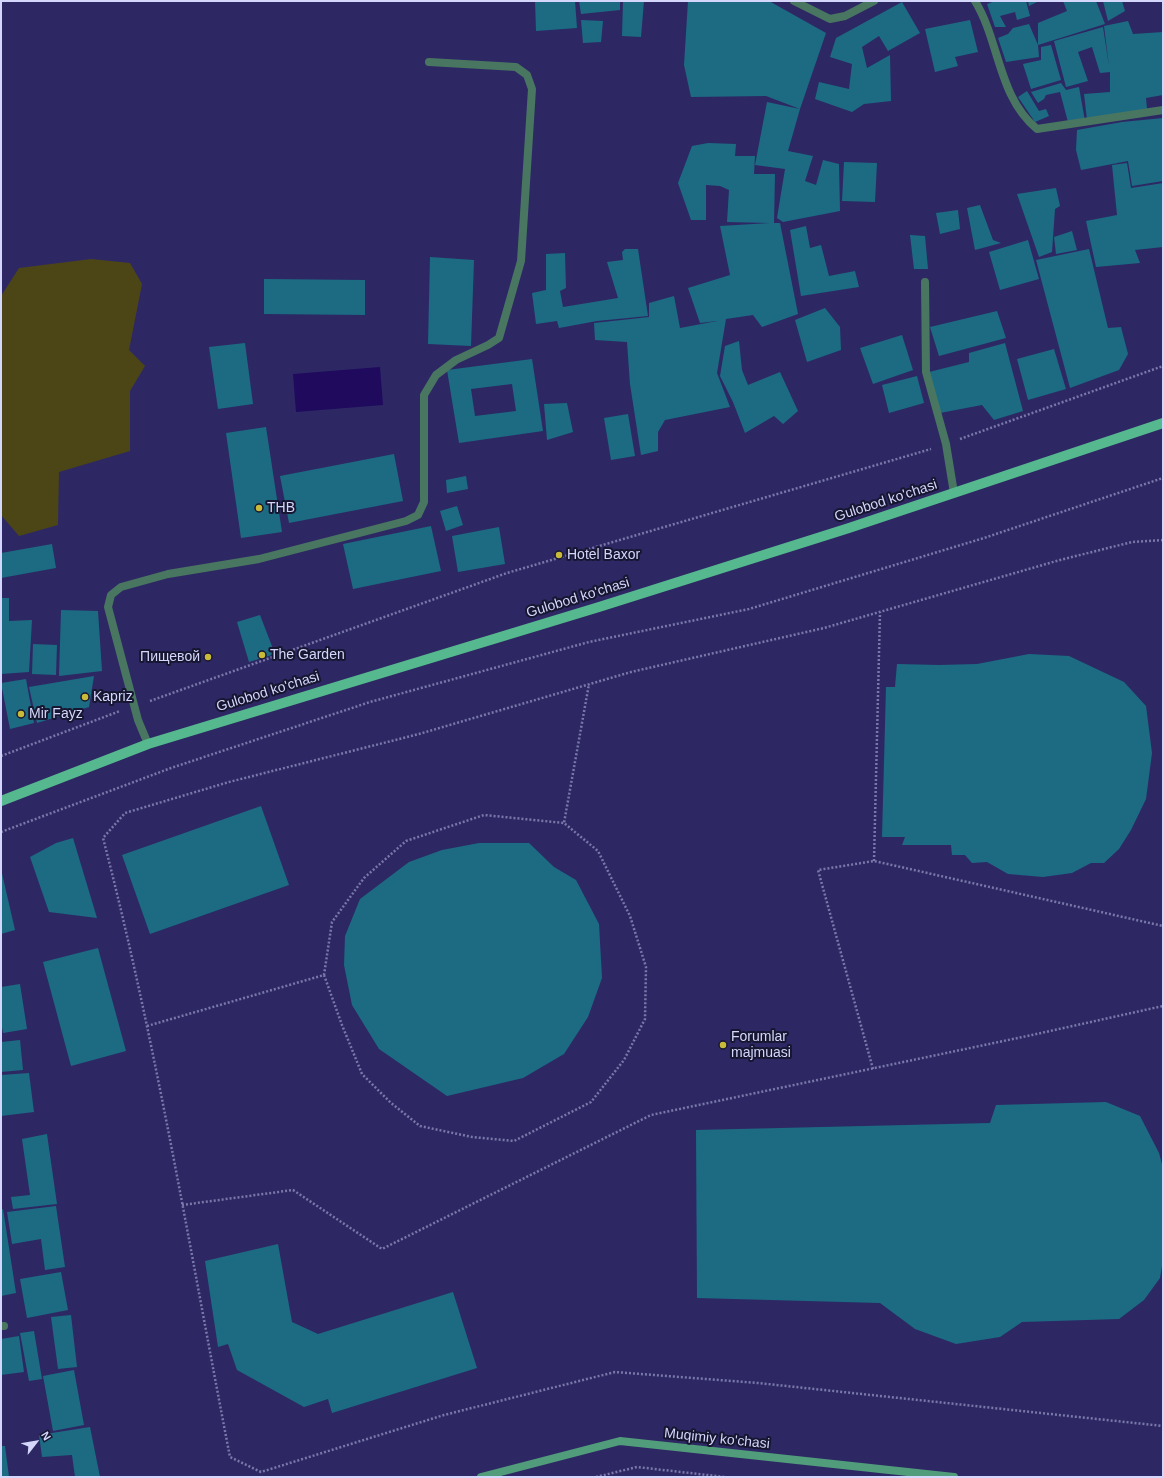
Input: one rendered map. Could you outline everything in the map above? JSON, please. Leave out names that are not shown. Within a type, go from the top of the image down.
[{"type":"main road","name":"Gulobod ko'chasi","points":[[1,801],[148,744],[614,602],[849,528],[1163,423]]},
{"type":"main road","name":"Muqimiy ko'chasi","points":[[482,1477],[620,1441],[954,1477]]},
{"type":"lane","points":[[794,1],[830,19],[845,16],[874,1]]},
{"type":"lane","points":[[975,1],[983,14],[1011,97],[1022,114],[1037,129],[1163,110]]},
{"type":"lane","points":[[148,744],[138,720],[108,607],[111,595],[121,587],[168,574],[259,559],[406,521],[418,515],[424,502],[424,395],[436,375],[441,371],[456,360],[488,346],[499,338],[521,261],[532,89],[527,75],[516,67],[429,62]]},
{"type":"lane","points":[[925,282],[926,372],[946,444],[954,493]]},
{"type":"path","points":[[1,756],[135,706],[507,573],[946,444],[1163,366]]},
{"type":"path","points":[[1,832],[171,768],[370,702],[589,642],[749,609],[984,538],[1163,478]]},
{"type":"path","points":[[1163,540],[1132,542],[1060,560],[824,628],[631,672],[419,734],[229,782],[124,813],[103,838],[119,898],[147,1026],[230,1457],[261,1472],[444,1415],[615,1372],[758,1383],[1163,1426]]},
{"type":"path","points":[[874,861],[880,612]]},
{"type":"path","points":[[564,823],[589,684]]},
{"type":"path","points":[[484,815],[564,823],[598,850],[630,916],[646,967],[645,1019],[624,1060],[591,1102],[514,1141],[472,1137],[420,1126],[391,1103],[362,1074],[324,975],[332,922],[364,878],[406,841],[484,815]]},
{"type":"path","points":[[873,1069],[818,870],[874,861],[1163,926]]},
{"type":"path","points":[[147,1026],[324,975]]},
{"type":"path","points":[[182,1205],[293,1190],[382,1249],[651,1115],[873,1069],[1163,1006]]},
{"type":"path","points":[[596,1477],[637,1467],[725,1477]]},
{"type":"shaded area","points":[[91,259],[130,263],[142,284],[129,350],[145,366],[130,391],[130,451],[59,472],[58,525],[19,536],[1,515],[1,296],[19,268]]},
{"type":"shaded area","points":[[380,367],[383,405],[296,412],[293,374]]},
{"type":"building","points":[[535,1],[575,1],[577,28],[536,31]]},
{"type":"building","points":[[579,1],[620,1],[620,10],[581,14]]},
{"type":"building","points":[[623,1],[644,1],[641,37],[622,36]]},
{"type":"building","points":[[688,1],[769,1],[826,33],[800,109],[766,96],[691,97],[684,65]]},
{"type":"building","points":[[995,1],[1026,1],[1030,16],[1017,20],[1015,12],[1000,16],[1006,27],[995,27],[987,4]]},
{"type":"building","points":[[1028,1],[1039,1],[1029,6]]},
{"type":"building","points":[[1063,1],[1096,1],[1105,24],[1038,45],[1038,23],[1067,11]]},
{"type":"building","points":[[1103,1],[1122,1],[1125,11],[1108,21]]},
{"type":"building","points":[[902,2],[920,33],[888,51],[879,36],[862,47],[867,68],[890,55],[891,101],[864,104],[852,112],[815,99],[819,82],[849,89],[852,64],[830,57],[836,38]]},
{"type":"building","points":[[581,20],[603,21],[601,42],[583,43]]},
{"type":"building","points":[[970,20],[978,52],[955,57],[958,66],[935,72],[925,29]]},
{"type":"building","points":[[1128,21],[1133,34],[1163,32],[1163,95],[1146,98],[1147,109],[1087,120],[1084,94],[1110,92],[1110,72],[1100,73],[1092,47],[1078,52],[1088,81],[1066,87],[1054,41],[1103,27],[1109,66],[1104,26]]},
{"type":"building","points":[[1029,24],[1038,45],[1039,57],[1006,62],[998,38],[1008,34],[1013,28]]},
{"type":"building","points":[[1051,45],[1061,80],[1031,89],[1023,64],[1041,60],[1041,47]]},
{"type":"building","points":[[1061,83],[1066,90],[1079,87],[1085,121],[1068,122],[1060,92],[1046,95],[1044,99],[1038,103],[1031,92]]},
{"type":"building","points":[[1027,91],[1039,111],[1046,109],[1049,116],[1035,122],[1018,97]]},
{"type":"building","points":[[767,102],[800,109],[788,151],[813,156],[805,181],[816,185],[823,160],[839,164],[840,211],[783,222],[777,218],[785,169],[755,165]]},
{"type":"building","points":[[1163,118],[1163,181],[1132,186],[1128,161],[1081,170],[1076,150],[1077,130],[1122,122]]},
{"type":"building","points":[[708,143],[736,144],[735,156],[755,156],[754,174],[775,174],[774,223],[780,223],[798,314],[762,327],[753,315],[726,319],[717,373],[730,407],[665,420],[658,432],[658,451],[641,455],[630,384],[627,342],[595,340],[594,323],[649,317],[649,303],[674,296],[680,328],[717,321],[700,323],[688,288],[730,275],[720,226],[770,223],[727,222],[729,190],[720,186],[706,185],[706,220],[691,220],[678,183],[692,146]]},
{"type":"building","points":[[844,162],[877,163],[875,202],[842,201]]},
{"type":"building","points":[[1127,163],[1131,188],[1163,183],[1163,247],[1135,250],[1140,263],[1096,267],[1086,221],[1117,215],[1112,165]]},
{"type":"building","points":[[1056,188],[1060,206],[1055,209],[1052,252],[1039,257],[1017,194]]},
{"type":"building","points":[[980,205],[993,240],[1001,243],[975,250],[967,208]]},
{"type":"building","points":[[958,210],[960,229],[940,234],[936,213]]},
{"type":"building","points":[[806,226],[810,248],[821,245],[829,276],[855,271],[859,287],[801,296],[790,230]]},
{"type":"building","points":[[1072,231],[1077,250],[1056,254],[1054,237]]},
{"type":"building","points":[[910,235],[925,236],[928,269],[914,269]]},
{"type":"building","points":[[1028,240],[1039,279],[1000,290],[989,252]]},
{"type":"building","points":[[625,249],[638,249],[648,316],[597,321],[559,328],[557,321],[536,324],[532,293],[546,290],[546,254],[565,253],[566,288],[560,291],[563,307],[618,298],[607,262],[623,260],[622,252]]},
{"type":"building","points":[[1089,249],[1108,328],[1121,327],[1128,354],[1119,370],[1070,388],[1036,260]]},
{"type":"building","points":[[430,257],[474,260],[471,346],[428,344]]},
{"type":"building","points":[[264,279],[365,280],[365,315],[264,314]]},
{"type":"building","points":[[825,308],[840,327],[841,350],[807,362],[795,320]]},
{"type":"building","points":[[997,311],[1006,338],[939,356],[930,327]]},
{"type":"building","points":[[902,335],[913,370],[873,384],[860,348]]},
{"type":"building","points":[[739,341],[742,370],[748,385],[780,372],[798,411],[783,424],[774,416],[745,433],[733,402],[720,376],[725,346]]},
{"type":"building","points":[[245,343],[253,404],[218,409],[209,347]]},
{"type":"building","points":[[1005,343],[1023,411],[994,420],[982,405],[940,413],[929,372],[969,362],[969,353]]},
{"type":"building","points":[[1054,349],[1066,389],[1028,400],[1017,359]]},
{"type":"building","points":[[532,359],[543,431],[459,443],[447,370]],"holes":[[[512,384],[516,411],[475,416],[471,389]]]},
{"type":"building","points":[[917,376],[924,403],[889,413],[882,385]]},
{"type":"building","points":[[567,403],[573,432],[547,440],[544,404]]},
{"type":"building","points":[[628,414],[635,456],[611,460],[604,418]]},
{"type":"building","points":[[266,427],[282,532],[241,538],[226,433]]},
{"type":"building","points":[[394,454],[403,501],[289,523],[280,476]]},
{"type":"building","points":[[466,476],[468,489],[447,493],[446,480]]},
{"type":"building","points":[[457,506],[463,525],[446,531],[440,511]]},
{"type":"building","points":[[431,526],[441,571],[353,589],[343,544]]},
{"type":"building","points":[[499,527],[505,564],[458,572],[452,536]]},
{"type":"building","points":[[52,544],[56,568],[1,578],[1,553]]},
{"type":"building","points":[[1,598],[9,598],[9,621],[32,620],[29,672],[1,674]]},
{"type":"building","points":[[61,610],[98,611],[102,671],[59,676]]},
{"type":"building","points":[[260,615],[275,654],[249,662],[237,622]]},
{"type":"building","points":[[33,644],[57,645],[56,675],[32,674]]},
{"type":"building","points":[[1029,654],[1069,656],[1124,682],[1146,706],[1152,753],[1146,799],[1131,830],[1119,849],[1104,863],[1091,863],[1072,873],[1043,877],[1008,874],[987,862],[972,863],[965,855],[952,855],[951,845],[902,845],[905,837],[882,837],[886,687],[895,687],[897,664],[977,664]]},
{"type":"building","points":[[94,676],[89,707],[37,723],[29,687]]},
{"type":"building","points":[[26,679],[34,723],[10,729],[1,683]]},
{"type":"building","points":[[261,806],[289,885],[150,934],[122,855]]},
{"type":"building","points":[[73,838],[97,918],[49,912],[30,857],[56,843]]},
{"type":"building","points":[[479,843],[529,843],[554,867],[576,880],[599,924],[602,978],[588,1017],[564,1054],[523,1078],[447,1096],[379,1049],[352,1005],[344,965],[345,936],[360,899],[409,862],[442,850]]},
{"type":"building","points":[[1,869],[15,930],[1,934]]},
{"type":"building","points":[[98,948],[126,1051],[71,1066],[43,962]]},
{"type":"building","points":[[20,984],[27,1029],[3,1033],[1,1022],[1,987]]},
{"type":"building","points":[[20,1040],[23,1070],[1,1072],[1,1042]]},
{"type":"building","points":[[29,1073],[34,1112],[1,1116],[1,1075]]},
{"type":"building","points":[[1106,1102],[1140,1116],[1159,1153],[1163,1168],[1163,1260],[1160,1278],[1144,1300],[1119,1319],[1022,1322],[1000,1337],[956,1344],[915,1329],[880,1303],[697,1298],[696,1130],[990,1123],[996,1105]]},
{"type":"building","points":[[47,1134],[57,1204],[13,1209],[11,1197],[30,1195],[22,1139]]},
{"type":"building","points":[[56,1206],[65,1267],[45,1270],[41,1239],[12,1244],[7,1212]]},
{"type":"building","points":[[3,1209],[16,1293],[1,1296],[1,1210]]},
{"type":"building","points":[[278,1244],[292,1322],[318,1334],[453,1292],[477,1368],[332,1413],[328,1399],[304,1407],[237,1370],[228,1344],[218,1347],[205,1261]]},
{"type":"building","points":[[61,1272],[68,1310],[27,1318],[20,1279]]},
{"type":"building","points":[[71,1315],[77,1367],[58,1369],[51,1317]]},
{"type":"building","points":[[34,1331],[42,1379],[29,1381],[20,1333]]},
{"type":"building","points":[[19,1336],[24,1372],[1,1375],[1,1339]]},
{"type":"building","points":[[74,1370],[84,1425],[53,1431],[43,1376]]},
{"type":"building","points":[[90,1427],[100,1477],[75,1477],[72,1455],[42,1457],[39,1435]]},
{"type":"building","points":[[1,1446],[5,1446],[9,1477],[1,1477]]},
{"type":"place","name":"THB","points":[[259,508]]},
{"type":"place","name":"Hotel Baxor","points":[[559,555]]},
{"type":"place","name":"The Garden","points":[[262,655]]},
{"type":"place","name":"Пищевой","points":[[208,657]]},
{"type":"place","name":"Kapriz","points":[[85,697]]},
{"type":"place","name":"Mir Fayz","points":[[21,714]]},
{"type":"place","name":"Forumlar majmuasi","points":[[723,1045]]}]
